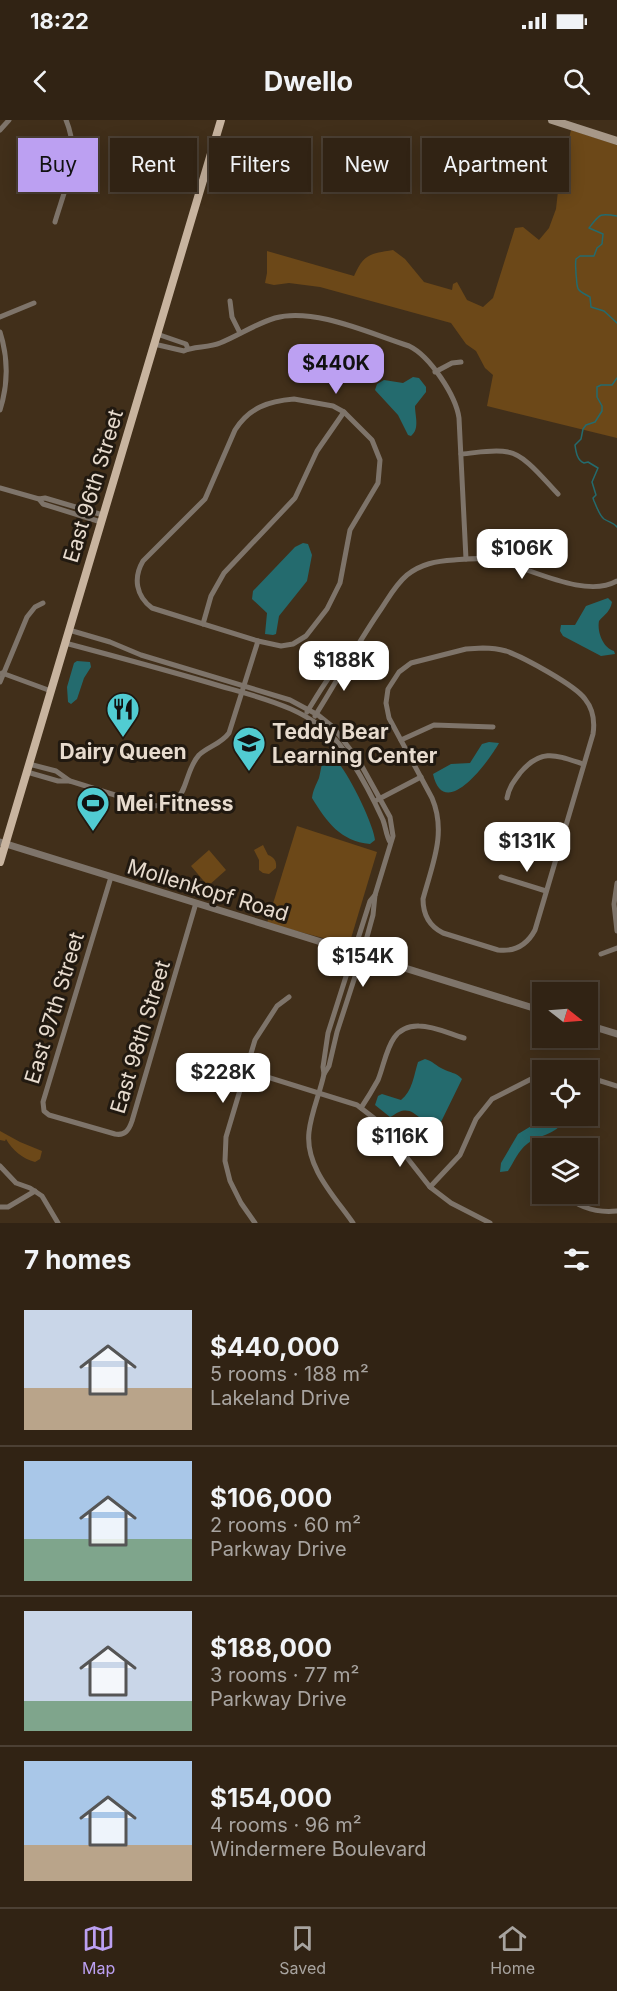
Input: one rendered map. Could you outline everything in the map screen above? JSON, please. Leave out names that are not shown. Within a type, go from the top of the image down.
[{"type":"main road","name":"East 96th Street","points":[[0,862],[3,843],[28,768],[221,120]]},
{"type":"main road","points":[[552,120],[617,141]]},
{"type":"street","points":[[0,130],[9,120]]},
{"type":"street","points":[[55,222],[73,154],[70,130],[66,120]]},
{"type":"street","points":[[230,301],[232,316],[240,333]]},
{"type":"street","points":[[0,317],[34,303]]},
{"type":"street","points":[[154,344],[184,351],[209,347],[276,318],[298,315],[316,317],[413,348],[427,360],[457,406],[466,560]]},
{"type":"street","points":[[0,332],[6,372],[0,410]]},
{"type":"street","points":[[157,334],[186,344],[188,349]]},
{"type":"street","points":[[435,372],[452,363],[461,362]]},
{"type":"street","points":[[294,399],[333,406],[344,412],[372,440],[379,453],[378,483],[350,530],[338,589],[313,628],[299,641],[281,646],[158,611],[145,602],[138,590],[137,578],[143,561],[205,500],[235,430],[250,413],[268,402],[294,399]]},
{"type":"street","points":[[203,624],[211,596],[224,573],[295,498],[317,451],[344,412]]},
{"type":"street","points":[[461,454],[501,451],[514,453],[524,459],[558,494]]},
{"type":"street","points":[[0,488],[39,500],[45,498],[102,518]]},
{"type":"street","points":[[312,720],[339,678],[351,654],[396,586],[421,566],[433,562],[483,559],[499,561],[586,587],[603,587],[616,582]]},
{"type":"street","points":[[0,682],[27,617],[43,603]]},
{"type":"street","points":[[69,630],[110,642],[141,655],[284,697],[309,709],[333,727],[353,751],[392,824],[393,836],[375,895],[373,915],[324,1074],[309,1135],[311,1153],[321,1178],[353,1223]]},
{"type":"street","points":[[28,768],[51,780],[70,781],[147,805],[162,806],[171,803],[184,791],[193,764],[199,756],[221,742],[229,733],[258,641]]},
{"type":"street","points":[[65,643],[106,655],[134,660],[281,704],[306,716],[324,729],[340,745],[351,761],[384,823],[390,842]]},
{"type":"street","points":[[491,648],[507,652],[530,663],[576,690],[592,711],[594,723],[583,764],[532,936],[526,943],[507,951],[498,950],[435,929],[427,920],[423,904],[437,853],[439,824],[435,805],[389,718],[386,703],[388,688],[399,672],[417,661],[466,649],[491,648]]},
{"type":"street","points":[[306,716],[331,676],[351,654]]},
{"type":"street","points":[[2,673],[51,691]]},
{"type":"street","points":[[401,740],[434,725],[494,727]]},
{"type":"street","points":[[507,798],[514,780],[530,762],[538,757],[555,756],[583,764]]},
{"type":"street","points":[[28,768],[56,771],[70,781]]},
{"type":"street","points":[[373,802],[421,777]]},
{"type":"street","name":"Mollenkopf Road","points":[[3,843],[532,1008]]},
{"type":"street","name":"East 97th Street","points":[[80,1124],[49,1115],[42,1105],[111,877]]},
{"type":"street","points":[[501,877],[546,891]]},
{"type":"street","points":[[617,883],[614,904],[617,931]]},
{"type":"street","points":[[324,1074],[328,1033],[370,901],[375,895]]},
{"type":"street","name":"East 98th Street","points":[[80,1124],[118,1135],[124,1134],[130,1128],[196,903]]},
{"type":"street","points":[[601,954],[617,948]]},
{"type":"street","points":[[255,1223],[233,1188],[225,1161],[227,1128],[259,1032],[277,1006],[289,997]]},
{"type":"street","points":[[361,1108],[378,1078],[390,1043],[403,1030],[412,1026],[424,1026],[464,1038]]},
{"type":"street","points":[[598,1028],[617,1034]]},
{"type":"street","points":[[245,1070],[352,1103],[361,1108],[379,1122],[430,1187],[451,1203],[490,1223]]},
{"type":"street","points":[[430,1187],[460,1155],[476,1119],[492,1099],[532,1079]]},
{"type":"street","points":[[598,1080],[617,1086]]},
{"type":"street","points":[[0,1166],[16,1183],[35,1191],[45,1199],[57,1223]]},
{"type":"street","points":[[0,1207],[8,1207],[35,1191]]},
{"type":"street","points":[[580,1204],[598,1211],[617,1211]]},
{"type":"shaded area","points":[[571,130],[617,145],[617,438],[487,406],[493,375],[485,368],[476,351],[466,344],[451,323],[320,287],[265,283],[267,251],[354,276],[368,256],[393,250],[405,259],[424,282],[452,290],[453,284],[457,282],[467,300],[483,307],[493,298],[515,228],[523,227],[539,240],[549,228],[556,209],[558,192],[569,192]]},
{"type":"shaded area","points":[[297,826],[377,852],[349,945],[267,923]]},
{"type":"shaded area","points":[[263,845],[268,855],[276,863],[276,868],[269,874],[259,870],[259,860],[254,850]]},
{"type":"shaded area","points":[[209,850],[226,870],[208,886],[191,866]]},
{"type":"shaded area","points":[[0,1131],[42,1151],[40,1159],[35,1162],[22,1156],[11,1147],[6,1139],[5,1141],[0,1140]]},
{"type":"water","points":[[413,377],[419,378],[426,387],[426,392],[415,406],[416,426],[411,436],[408,435],[398,415],[375,390],[377,384],[384,380],[403,383]]},
{"type":"water","points":[[303,543],[308,544],[312,555],[307,581],[279,616],[276,634],[265,634],[267,613],[252,599],[253,591],[295,547]]},
{"type":"water","points":[[608,598],[612,602],[607,613],[599,621],[599,630],[604,643],[615,654],[601,656],[563,636],[560,631],[561,625],[575,625],[586,606]]},
{"type":"water","points":[[77,661],[90,662],[91,667],[84,678],[77,699],[71,704],[68,702],[67,687],[74,663]]},
{"type":"water","points":[[499,743],[477,774],[466,784],[447,792],[439,787],[433,774],[451,764],[470,763],[482,744]]},
{"type":"water","points":[[330,756],[336,760],[350,780],[364,808],[375,840],[370,844],[350,839],[335,829],[312,798],[325,757]]},
{"type":"water","points":[[425,1059],[462,1079],[440,1124],[434,1128],[409,1111],[399,1112],[390,1117],[375,1105],[378,1096],[382,1094],[401,1100],[405,1097],[418,1062]]},
{"type":"water","points":[[532,1126],[559,1126],[539,1138],[532,1138],[508,1171],[500,1172],[501,1163],[518,1134]]},
{"type":"waterway","points":[[617,216],[603,215],[595,220],[589,228],[603,234],[602,244],[597,248],[594,256],[580,256],[576,259],[578,288],[590,297],[591,307],[604,311],[617,323]]},
{"type":"waterway","points":[[617,378],[612,385],[597,387],[597,397],[602,411],[595,422],[586,425],[581,439],[575,445],[580,460],[598,468],[592,482],[596,495],[593,498],[602,517],[617,527]]},
{"type":"place","name":"Dairy Queen","points":[[123,738]]},
{"type":"place","name":"Teddy Bear Learning Center","points":[[249,772]]},
{"type":"place","name":"Mei Fitness","points":[[93,832]]}]
